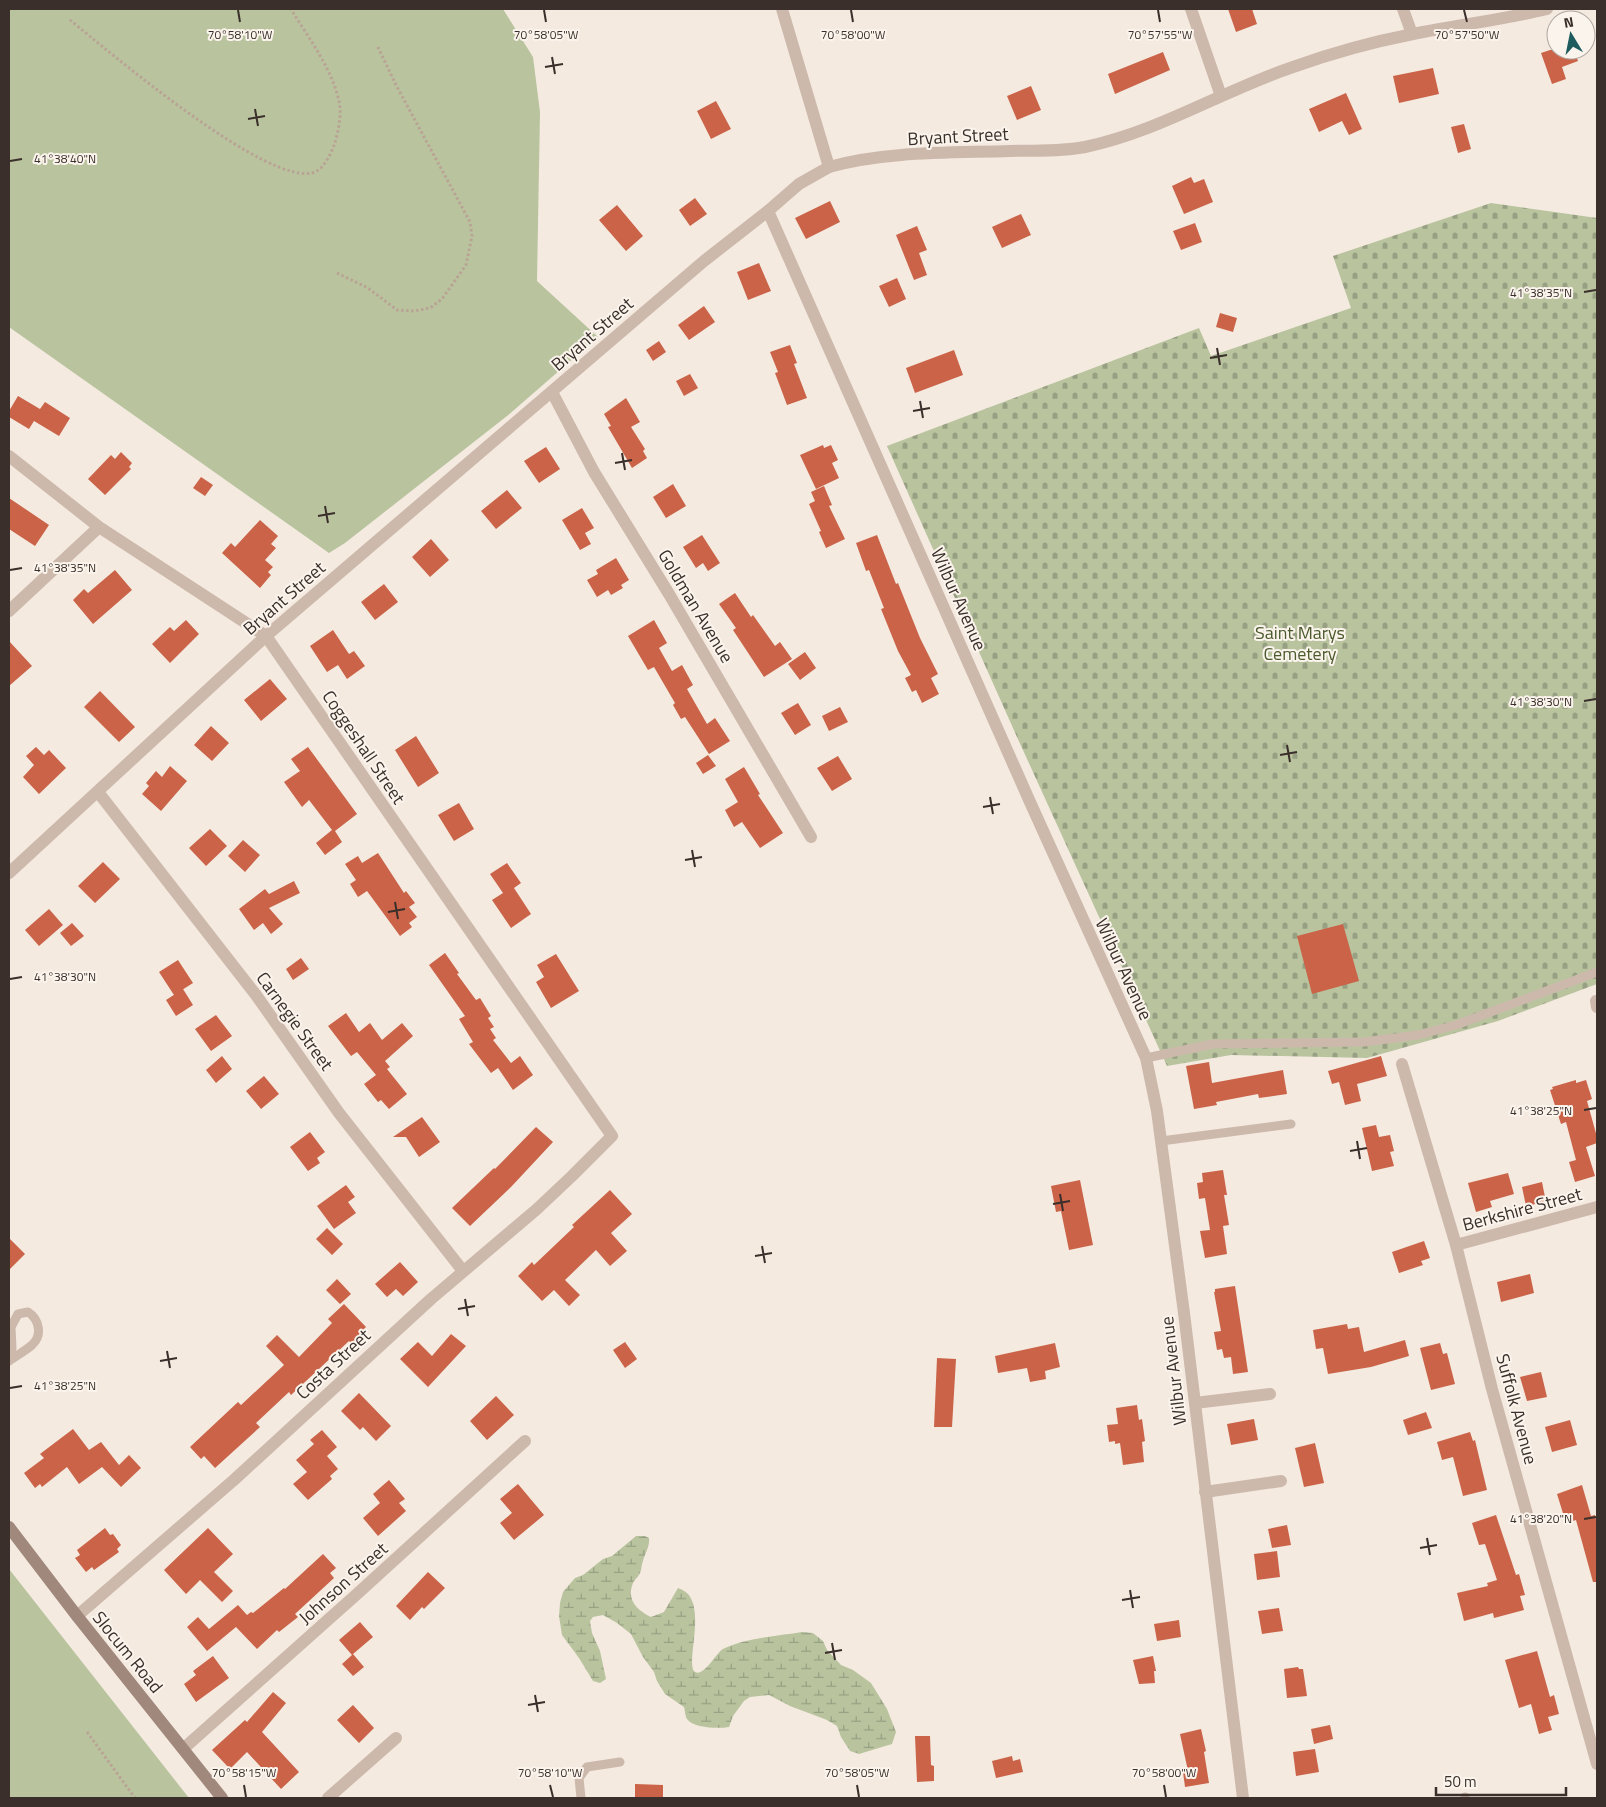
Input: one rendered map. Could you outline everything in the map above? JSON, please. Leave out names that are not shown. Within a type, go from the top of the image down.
[{"type":"main road","name":"Slocum Road","points":[[9,1527],[77,1616],[222,1798]]},
{"type":"street","points":[[782,9],[829,167]]},
{"type":"street","points":[[1191,9],[1221,96]]},
{"type":"street","points":[[1403,9],[1412,34]]},
{"type":"street","name":"Bryant Street","points":[[9,873],[266,636],[704,261],[799,184],[829,167],[855,161],[908,155],[1071,150],[1154,126],[1268,76],[1315,59],[1412,34],[1547,9]]},
{"type":"street","name":"Wilbur Avenue","points":[[768,211],[1030,802],[1146,1058],[1154,1090],[1161,1141],[1243,1798]]},
{"type":"street","name":"Goldman Avenue","points":[[552,392],[594,472],[669,594],[811,837]]},
{"type":"street","name":"Coggeshall Street","points":[[9,456],[99,527],[266,636],[612,1136]]},
{"type":"street","points":[[9,611],[99,527]]},
{"type":"street","name":"Carnegie Street","points":[[98,792],[256,995],[339,1113],[463,1271]]},
{"type":"street","name":"Suffolk Avenue","points":[[1402,1064],[1456,1245],[1492,1389],[1597,1764]]},
{"type":"street","name":"Costa Street","points":[[77,1616],[248,1467],[368,1356],[537,1208],[612,1136]]},
{"type":"street","name":"Berkshire Street","points":[[1456,1245],[1597,1207]]},
{"type":"street","points":[[1195,1403],[1270,1394]]},
{"type":"street","name":"Johnson Street","points":[[183,1749],[525,1441]]},
{"type":"street","points":[[1205,1492],[1281,1480]]},
{"type":"street","points":[[328,1798],[396,1738]]},
{"type":"lane","points":[[1146,1058],[1212,1044],[1350,1043],[1418,1035],[1464,1022],[1597,972]]},
{"type":"lane","points":[[1161,1141],[1291,1124]]},
{"type":"lane","points":[[9,1357],[12,1348],[11,1327],[18,1314],[28,1312],[36,1317],[38,1334],[33,1344],[9,1361]]},
{"type":"lane","points":[[581,1798],[579,1778],[587,1767],[620,1762]]},
{"type":"path","points":[[70,20],[207,127],[267,163],[284,170],[308,173],[315,172],[323,166],[337,134],[340,110],[338,97],[329,75],[291,9]]},
{"type":"path","points":[[337,273],[368,288],[397,310],[414,311],[430,308],[442,299],[466,265],[470,254],[472,236],[470,222],[376,45]]},
{"type":"path","points":[[87,1732],[136,1798]]},
{"type":"green space","points":[[9,9],[503,9],[533,57],[540,112],[537,281],[598,337],[507,416],[345,543],[329,553],[9,327]]},
{"type":"green space","name":"Saint Marys Cemetery","points":[[1491,203],[1597,218],[1597,984],[1498,1021],[1367,1058],[1231,1055],[1167,1066],[887,446],[1199,328],[1211,356],[1351,308],[1333,256]]},
{"type":"green space","points":[[636,1536],[645,1536],[649,1538],[649,1541],[642,1562],[641,1572],[631,1589],[634,1604],[651,1617],[664,1612],[678,1588],[688,1594],[693,1603],[695,1614],[692,1660],[695,1672],[699,1673],[702,1671],[720,1651],[731,1645],[772,1636],[802,1632],[813,1633],[823,1641],[827,1650],[841,1665],[853,1670],[871,1683],[887,1709],[896,1732],[892,1744],[859,1754],[850,1751],[841,1737],[837,1726],[769,1695],[750,1697],[744,1701],[733,1716],[729,1727],[713,1728],[690,1722],[687,1719],[684,1707],[665,1694],[631,1634],[603,1615],[593,1617],[590,1621],[592,1633],[600,1651],[606,1679],[600,1683],[593,1681],[562,1635],[559,1616],[563,1592],[575,1578],[583,1575],[603,1559],[612,1556]]},
{"type":"green space","points":[[9,1569],[189,1798],[9,1798]]},
{"type":"building","points":[[1228,9],[1252,9],[1257,24],[1236,32]]},
{"type":"building","points":[[1546,51],[1546,60],[1578,61],[1562,67],[1566,79],[1552,84],[1541,53]]},
{"type":"building","points":[[1163,52],[1170,70],[1115,94],[1108,74]]},
{"type":"building","points":[[1433,68],[1439,94],[1399,103],[1393,76]]},
{"type":"building","points":[[1031,86],[1041,110],[1017,120],[1007,96]]},
{"type":"building","points":[[1346,93],[1362,129],[1349,135],[1342,121],[1319,132],[1309,109]]},
{"type":"building","points":[[716,101],[731,129],[711,139],[697,111]]},
{"type":"building","points":[[1464,124],[1471,149],[1458,153],[1451,127]]},
{"type":"building","points":[[1191,177],[1194,183],[1204,179],[1213,202],[1184,214],[1172,186]]},
{"type":"building","points":[[695,198],[707,214],[690,226],[679,210]]},
{"type":"building","points":[[830,201],[840,222],[806,239],[795,218]]},
{"type":"building","points":[[617,205],[643,236],[626,251],[599,220]]},
{"type":"building","points":[[1021,214],[1031,235],[1002,248],[992,227]]},
{"type":"building","points":[[1195,223],[1202,242],[1181,250],[1173,231]]},
{"type":"building","points":[[917,226],[927,250],[919,253],[927,275],[914,280],[896,235]]},
{"type":"building","points":[[759,263],[771,291],[748,300],[737,272]]},
{"type":"building","points":[[897,278],[906,299],[889,307],[879,286]]},
{"type":"building","points":[[704,306],[715,322],[689,340],[678,325]]},
{"type":"building","points":[[1220,313],[1237,318],[1233,332],[1216,327]]},
{"type":"building","points":[[659,341],[666,352],[653,361],[646,350]]},
{"type":"building","points":[[790,345],[797,363],[794,364],[807,398],[787,405],[775,373],[778,372],[770,352]]},
{"type":"building","points":[[954,350],[963,375],[915,393],[906,368]]},
{"type":"building","points":[[690,374],[698,388],[684,396],[676,381]]},
{"type":"building","points":[[18,396],[40,409],[45,402],[70,418],[59,436],[34,421],[29,429],[9,417],[9,411]]},
{"type":"building","points":[[626,398],[640,422],[631,427],[645,449],[643,451],[647,458],[632,468],[608,427],[611,426],[604,414]]},
{"type":"building","points":[[823,445],[824,448],[831,445],[838,460],[832,463],[839,478],[816,489],[800,455]]},
{"type":"building","points":[[546,447],[560,469],[539,483],[524,461]]},
{"type":"building","points":[[121,452],[132,463],[129,467],[131,469],[105,495],[88,479],[111,455],[115,459]]},
{"type":"building","points":[[201,477],[213,485],[205,496],[193,488]]},
{"type":"building","points":[[673,484],[686,506],[666,518],[653,497]]},
{"type":"building","points":[[824,486],[832,505],[829,506],[845,539],[826,548],[809,504],[815,501],[811,492]]},
{"type":"building","points":[[507,490],[522,508],[496,529],[481,511]]},
{"type":"building","points":[[9,498],[49,525],[35,546],[9,529]]},
{"type":"building","points":[[582,508],[594,528],[585,533],[591,544],[580,550],[562,520]]},
{"type":"building","points":[[260,520],[278,536],[271,544],[276,548],[265,560],[273,567],[268,572],[271,575],[260,588],[222,553],[231,543],[235,547]]},
{"type":"building","points":[[702,535],[720,563],[708,571],[703,563],[696,568],[683,547]]},
{"type":"building","points":[[877,535],[896,584],[898,583],[920,638],[938,674],[931,678],[939,694],[922,703],[916,690],[912,692],[905,678],[911,675],[898,651],[881,609],[884,608],[869,570],[866,571],[856,543]]},
{"type":"building","points":[[431,539],[449,560],[430,577],[412,557]]},
{"type":"building","points":[[616,558],[629,580],[621,585],[623,588],[611,595],[608,590],[597,597],[587,580],[598,574],[596,570]]},
{"type":"building","points":[[115,570],[132,590],[93,624],[73,600],[84,589],[88,593]]},
{"type":"building","points":[[384,584],[398,602],[375,620],[361,602]]},
{"type":"building","points":[[735,593],[751,617],[753,615],[775,646],[780,642],[792,659],[764,677],[733,630],[736,628],[719,604]]},
{"type":"building","points":[[186,620],[199,634],[170,663],[152,644],[170,627],[174,631]]},
{"type":"building","points":[[654,620],[667,643],[659,648],[672,671],[682,665],[693,685],[687,689],[707,724],[715,718],[730,741],[709,754],[685,717],[681,719],[673,705],[675,703],[654,667],[648,670],[628,636]]},
{"type":"building","points":[[333,630],[349,654],[354,651],[365,666],[347,679],[338,665],[327,672],[310,646]]},
{"type":"building","points":[[9,641],[32,666],[9,686]]},
{"type":"building","points":[[805,652],[816,668],[800,680],[788,664]]},
{"type":"building","points":[[270,679],[287,699],[261,721],[244,700]]},
{"type":"building","points":[[100,691],[135,727],[119,742],[84,707]]},
{"type":"building","points":[[798,703],[811,725],[795,735],[781,713]]},
{"type":"building","points":[[840,707],[848,722],[829,731],[822,716]]},
{"type":"building","points":[[211,726],[229,743],[212,761],[194,745]]},
{"type":"building","points":[[416,736],[439,773],[418,787],[395,750]]},
{"type":"building","points":[[36,747],[44,755],[49,750],[66,768],[39,794],[23,777],[34,765],[26,756]]},
{"type":"building","points":[[308,747],[357,814],[335,831],[342,842],[325,855],[316,843],[332,830],[309,800],[302,807],[284,782],[300,771],[291,759]]},
{"type":"building","points":[[708,755],[716,766],[703,774],[696,763]]},
{"type":"building","points":[[838,756],[852,779],[832,791],[817,768]]},
{"type":"building","points":[[170,766],[187,781],[161,811],[142,794],[149,786],[146,783],[156,771],[162,777]]},
{"type":"building","points":[[744,767],[760,794],[758,795],[783,833],[760,848],[742,822],[734,827],[725,810],[738,802],[725,779]]},
{"type":"building","points":[[459,803],[474,829],[454,841],[438,815]]},
{"type":"building","points":[[210,829],[227,846],[206,866],[189,848]]},
{"type":"building","points":[[243,840],[260,855],[245,872],[228,856]]},
{"type":"building","points":[[378,853],[404,893],[406,891],[415,903],[409,907],[417,917],[409,923],[412,927],[400,936],[367,891],[358,897],[350,884],[356,880],[345,864],[358,856],[362,863]]},
{"type":"building","points":[[103,862],[120,879],[95,903],[78,886]]},
{"type":"building","points":[[507,863],[521,883],[514,888],[531,914],[511,928],[492,900],[503,893],[490,874]]},
{"type":"building","points":[[294,881],[300,893],[269,908],[283,924],[271,934],[263,923],[254,930],[239,909],[265,889],[269,894]]},
{"type":"building","points":[[49,909],[63,925],[39,946],[25,930]]},
{"type":"building","points":[[72,923],[84,936],[71,946],[60,933]]},
{"type":"building","points":[[1343,924],[1359,981],[1312,994],[1297,936]]},
{"type":"building","points":[[445,953],[459,973],[457,974],[476,1000],[480,998],[491,1016],[488,1018],[494,1027],[490,1029],[496,1038],[493,1040],[511,1063],[520,1056],[533,1075],[513,1090],[498,1068],[491,1073],[469,1044],[473,1042],[459,1019],[465,1016],[429,965]]},
{"type":"building","points":[[556,954],[579,991],[551,1008],[536,982],[544,977],[537,965]]},
{"type":"building","points":[[301,958],[309,969],[293,980],[286,969]]},
{"type":"building","points":[[178,960],[193,983],[174,995],[159,972]]},
{"type":"building","points":[[183,989],[193,1005],[176,1016],[166,1000]]},
{"type":"building","points":[[346,1013],[359,1032],[370,1023],[382,1040],[402,1023],[413,1036],[385,1061],[390,1067],[387,1069],[407,1094],[389,1109],[381,1100],[378,1102],[364,1084],[376,1075],[357,1052],[351,1056],[328,1026]]},
{"type":"building","points":[[216,1015],[232,1036],[211,1051],[195,1029]]},
{"type":"building","points":[[222,1056],[232,1069],[216,1083],[206,1070]]},
{"type":"building","points":[[1381,1056],[1387,1076],[1357,1084],[1361,1101],[1345,1105],[1339,1082],[1332,1084],[1328,1071]]},
{"type":"building","points":[[1209,1062],[1212,1083],[1283,1070],[1287,1094],[1259,1098],[1258,1094],[1216,1102],[1217,1105],[1194,1109],[1186,1066]]},
{"type":"building","points":[[264,1076],[279,1094],[261,1109],[246,1091]]},
{"type":"building","points":[[1576,1080],[1576,1083],[1586,1080],[1592,1099],[1587,1101],[1597,1143],[1586,1147],[1595,1176],[1575,1182],[1569,1162],[1576,1160],[1566,1122],[1561,1124],[1550,1090],[1553,1089],[1552,1087]]},
{"type":"building","points":[[422,1117],[440,1142],[419,1157],[406,1137],[393,1137]]},
{"type":"building","points":[[1376,1125],[1379,1137],[1390,1135],[1394,1151],[1390,1152],[1394,1166],[1372,1171],[1362,1128]]},
{"type":"building","points":[[536,1127],[553,1142],[511,1187],[470,1226],[452,1208],[495,1169]]},
{"type":"building","points":[[310,1132],[325,1152],[317,1158],[320,1163],[308,1171],[290,1147]]},
{"type":"building","points":[[1223,1170],[1227,1195],[1224,1195],[1229,1225],[1223,1226],[1227,1254],[1205,1258],[1200,1231],[1210,1230],[1205,1198],[1199,1199],[1197,1183],[1203,1182],[1202,1173]]},
{"type":"building","points":[[1508,1173],[1514,1194],[1490,1201],[1492,1207],[1476,1212],[1468,1183]]},
{"type":"building","points":[[1080,1180],[1093,1245],[1069,1250],[1061,1211],[1056,1212],[1051,1186]]},
{"type":"building","points":[[1542,1182],[1546,1202],[1526,1206],[1522,1187]]},
{"type":"building","points":[[346,1185],[355,1197],[348,1202],[356,1213],[334,1229],[317,1206]]},
{"type":"building","points":[[610,1190],[632,1214],[611,1233],[627,1251],[610,1266],[596,1250],[565,1280],[580,1295],[569,1306],[554,1290],[542,1301],[518,1276],[532,1262],[534,1265],[574,1227],[572,1225]]},
{"type":"building","points":[[327,1228],[343,1244],[332,1255],[316,1239]]},
{"type":"building","points":[[9,1238],[25,1254],[9,1270]]},
{"type":"building","points":[[1424,1241],[1430,1258],[1421,1261],[1423,1265],[1399,1273],[1392,1252]]},
{"type":"building","points":[[400,1262],[418,1282],[403,1296],[396,1289],[387,1297],[375,1284]]},
{"type":"building","points":[[1530,1274],[1534,1293],[1501,1302],[1497,1282]]},
{"type":"building","points":[[337,1279],[351,1294],[340,1304],[326,1290]]},
{"type":"building","points":[[1235,1286],[1248,1372],[1233,1374],[1231,1357],[1224,1358],[1222,1349],[1217,1350],[1214,1332],[1221,1331],[1214,1292],[1215,1289]]},
{"type":"building","points":[[344,1304],[366,1327],[363,1330],[366,1332],[353,1345],[349,1341],[291,1395],[289,1392],[256,1423],[260,1427],[215,1468],[204,1456],[201,1459],[190,1447],[238,1402],[241,1405],[284,1365],[266,1346],[277,1335],[299,1357],[332,1323],[328,1319]]},
{"type":"building","points":[[1347,1324],[1348,1329],[1359,1327],[1364,1352],[1405,1340],[1409,1356],[1371,1367],[1328,1374],[1323,1348],[1316,1349],[1313,1330]]},
{"type":"building","points":[[451,1334],[466,1346],[428,1387],[400,1359],[418,1342],[432,1356]]},
{"type":"building","points":[[625,1342],[637,1359],[625,1368],[613,1350]]},
{"type":"building","points":[[1055,1343],[1060,1367],[1045,1371],[1046,1379],[1030,1382],[1027,1368],[998,1373],[995,1356]]},
{"type":"building","points":[[1440,1343],[1443,1354],[1447,1353],[1455,1384],[1431,1390],[1420,1348]]},
{"type":"building","points":[[937,1358],[956,1359],[952,1427],[934,1427]]},
{"type":"building","points":[[1541,1372],[1547,1397],[1527,1401],[1520,1377]]},
{"type":"building","points":[[359,1393],[391,1426],[376,1441],[363,1427],[360,1430],[341,1411]]},
{"type":"building","points":[[496,1396],[514,1415],[487,1440],[470,1421]]},
{"type":"building","points":[[1137,1405],[1139,1420],[1142,1419],[1145,1441],[1142,1442],[1144,1462],[1123,1465],[1120,1443],[1115,1444],[1115,1441],[1109,1442],[1107,1425],[1118,1424],[1116,1408]]},
{"type":"building","points":[[1426,1412],[1432,1428],[1408,1435],[1403,1420]]},
{"type":"building","points":[[1254,1419],[1258,1440],[1231,1445],[1227,1424]]},
{"type":"building","points":[[1570,1420],[1577,1445],[1552,1452],[1545,1427]]},
{"type":"building","points":[[73,1429],[89,1450],[101,1442],[119,1465],[129,1455],[141,1468],[121,1487],[102,1467],[79,1484],[67,1467],[42,1487],[40,1484],[35,1488],[24,1473],[44,1458],[40,1454]]},
{"type":"building","points":[[322,1430],[337,1447],[327,1456],[338,1469],[330,1476],[332,1479],[308,1500],[293,1484],[307,1472],[296,1460],[314,1444],[310,1440]]},
{"type":"building","points":[[1470,1432],[1473,1441],[1475,1440],[1487,1490],[1463,1496],[1453,1457],[1442,1460],[1437,1442]]},
{"type":"building","points":[[1315,1443],[1324,1483],[1304,1487],[1295,1448]]},
{"type":"building","points":[[389,1480],[405,1499],[399,1503],[406,1511],[378,1536],[363,1518],[380,1503],[373,1494]]},
{"type":"building","points":[[518,1484],[544,1515],[514,1540],[500,1523],[512,1513],[500,1499]]},
{"type":"building","points":[[1582,1485],[1591,1516],[1595,1515],[1597,1524],[1597,1582],[1593,1582],[1576,1520],[1566,1523],[1557,1494]]},
{"type":"building","points":[[1496,1515],[1516,1575],[1519,1574],[1525,1595],[1520,1596],[1524,1610],[1494,1618],[1493,1613],[1464,1621],[1457,1593],[1488,1586],[1487,1583],[1497,1580],[1485,1544],[1479,1545],[1472,1523]]},
{"type":"building","points":[[1287,1525],[1291,1545],[1272,1548],[1268,1529]]},
{"type":"building","points":[[105,1528],[110,1535],[113,1534],[121,1545],[117,1549],[119,1552],[94,1570],[92,1567],[86,1572],[75,1558],[80,1555],[77,1550]]},
{"type":"building","points":[[208,1528],[233,1554],[214,1572],[233,1591],[222,1602],[200,1580],[186,1594],[164,1570]]},
{"type":"building","points":[[1277,1551],[1280,1577],[1257,1580],[1254,1554]]},
{"type":"building","points":[[323,1554],[336,1568],[330,1573],[334,1578],[295,1614],[298,1617],[279,1632],[277,1630],[257,1649],[236,1627],[207,1651],[187,1627],[198,1617],[209,1629],[238,1605],[247,1615],[251,1612],[253,1613],[285,1589]]},
{"type":"building","points":[[428,1572],[445,1588],[410,1620],[396,1606]]},
{"type":"building","points":[[1279,1608],[1283,1631],[1262,1634],[1258,1611]]},
{"type":"building","points":[[1179,1620],[1181,1637],[1157,1641],[1154,1624]]},
{"type":"building","points":[[360,1622],[373,1637],[353,1654],[364,1667],[353,1676],[342,1664],[352,1655],[339,1640]]},
{"type":"building","points":[[1537,1651],[1550,1697],[1554,1695],[1559,1714],[1548,1717],[1552,1730],[1539,1734],[1531,1704],[1519,1708],[1505,1660]]},
{"type":"building","points":[[213,1656],[229,1678],[196,1702],[184,1684],[196,1675],[193,1671]]},
{"type":"building","points":[[1153,1656],[1156,1671],[1154,1671],[1155,1683],[1139,1684],[1133,1660]]},
{"type":"building","points":[[1298,1667],[1303,1669],[1307,1696],[1287,1698],[1284,1669]]},
{"type":"building","points":[[273,1692],[286,1703],[262,1732],[299,1772],[281,1789],[247,1752],[230,1769],[212,1750],[245,1720],[247,1722]]},
{"type":"building","points":[[353,1705],[374,1728],[359,1743],[337,1720]]},
{"type":"building","points":[[1330,1725],[1333,1739],[1314,1744],[1311,1729]]},
{"type":"building","points":[[1201,1729],[1206,1751],[1204,1752],[1209,1783],[1185,1787],[1183,1772],[1188,1771],[1180,1734]]},
{"type":"building","points":[[915,1736],[930,1736],[931,1765],[934,1766],[934,1781],[917,1782]]},
{"type":"building","points":[[1315,1749],[1319,1772],[1296,1776],[1293,1752]]},
{"type":"building","points":[[1012,1756],[1013,1761],[1020,1759],[1023,1772],[996,1778],[992,1761]]},
{"type":"building","points":[[635,1784],[663,1785],[663,1798],[635,1798]]}]
